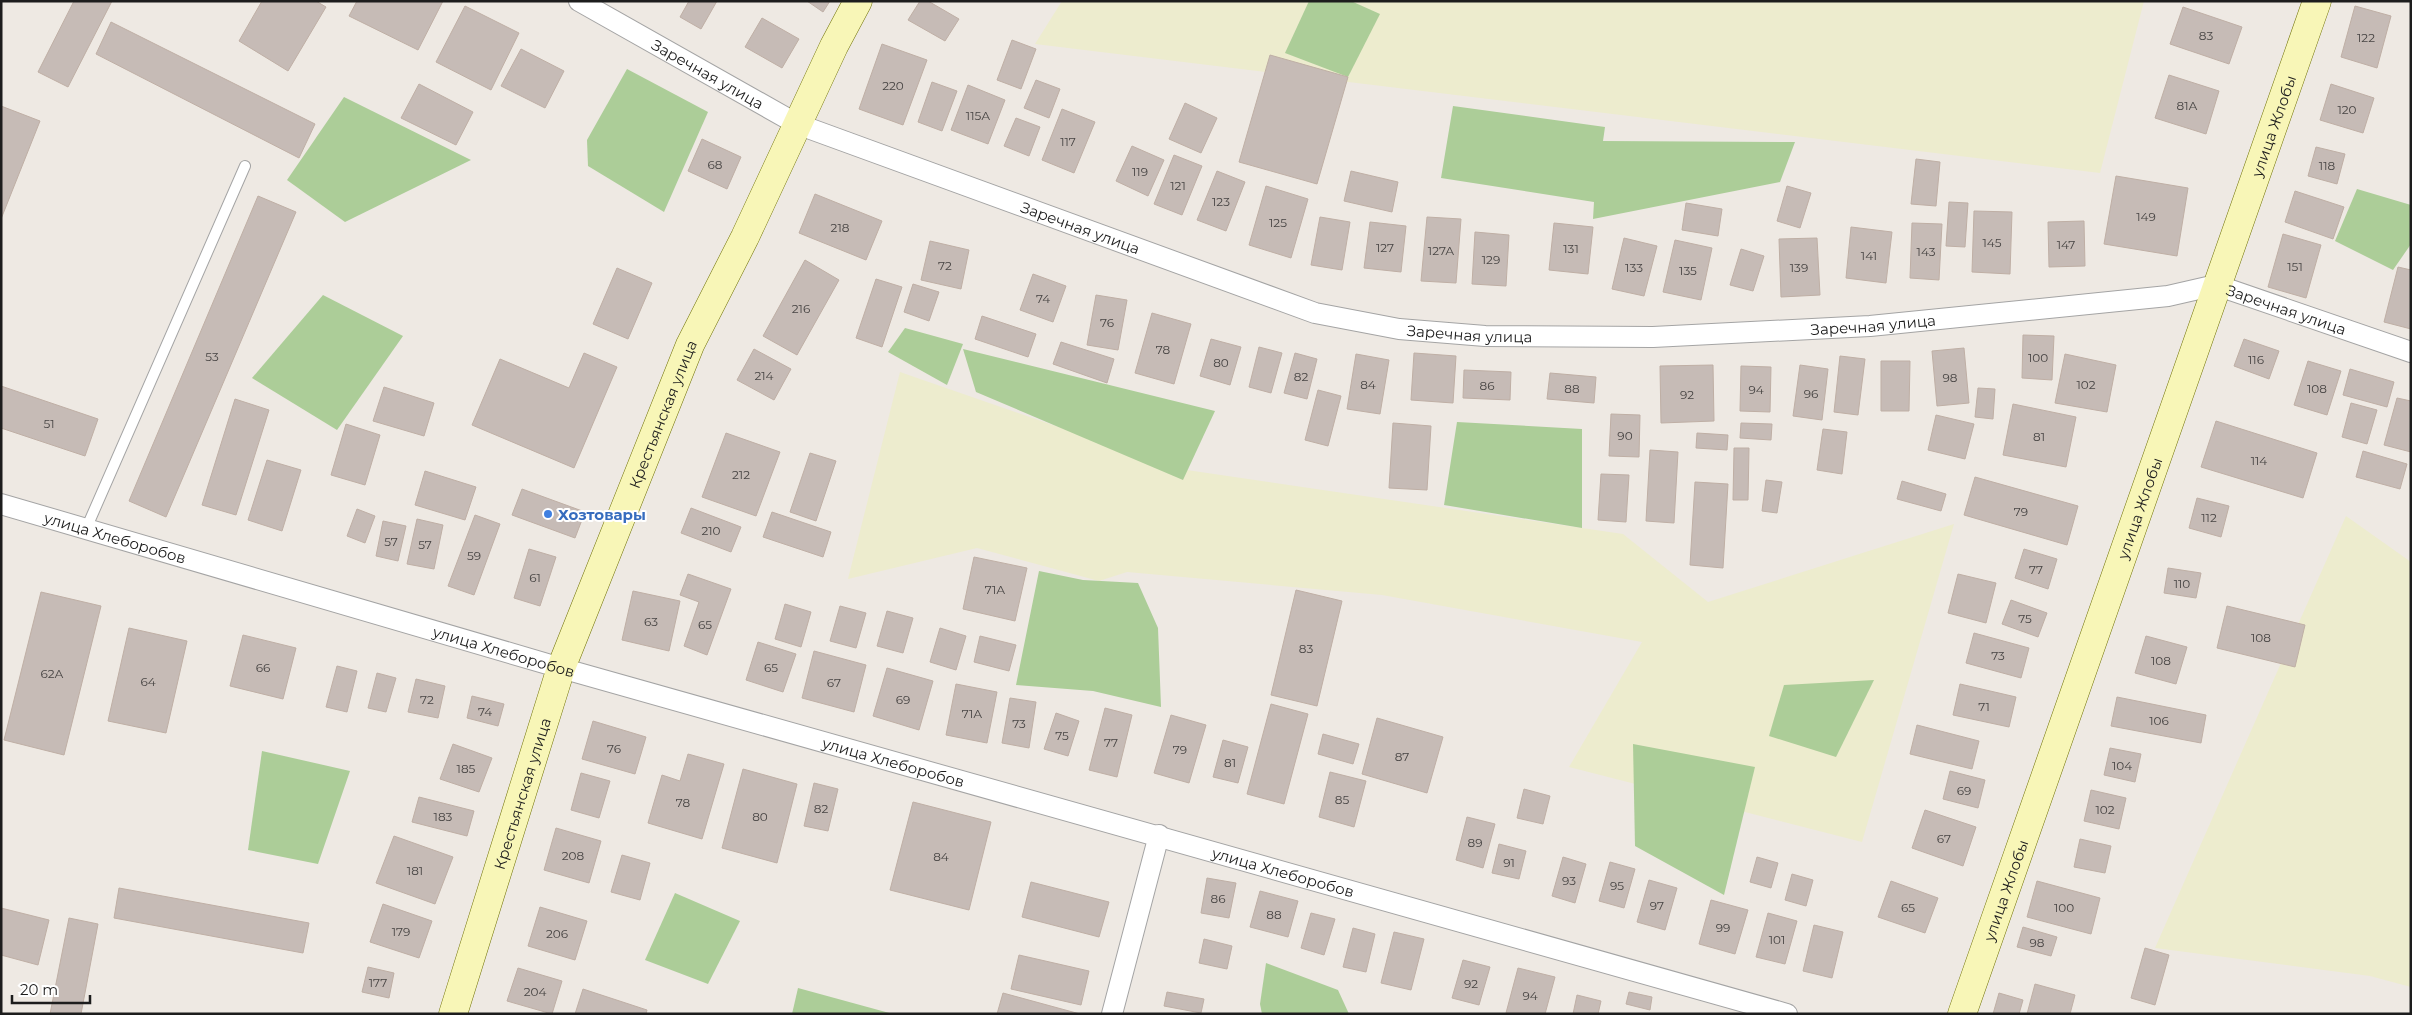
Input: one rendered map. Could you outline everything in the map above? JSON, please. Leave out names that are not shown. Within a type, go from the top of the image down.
[{"type":"street","name":"Заречная улица","points":[[579,1],[798,124],[1315,313],[1399,329],[1485,336],[1653,337],[1870,326],[2168,296],[2216,285],[2411,352]]},
{"type":"street","name":"Крестьянская улица","points":[[453,1014],[561,668],[690,345],[745,237],[834,46],[858,1]]},
{"type":"street","name":"улица Жлобы","points":[[1962,1014],[2317,1]]},
{"type":"street","name":"улица Хлеборобов","points":[[1,504],[561,668],[1159,835],[1787,1014]]},
{"type":"street","points":[[1112,1014],[1159,835]]},
{"type":"lane","points":[[86,529],[245,166]]},
{"type":"green space","points":[[1062,1],[2144,1],[2100,173],[1035,44]]},
{"type":"green space","points":[[1309,1],[1351,1],[1380,14],[1348,77],[1285,53]]},
{"type":"green space","points":[[627,69],[708,112],[664,212],[588,166],[587,140]]},
{"type":"green space","points":[[344,97],[471,160],[345,222],[287,180]]},
{"type":"green space","points":[[1453,106],[1605,127],[1603,141],[1795,142],[1780,182],[1593,219],[1594,202],[1441,178]]},
{"type":"green space","points":[[2357,189],[2411,205],[2411,244],[2393,270],[2335,241]]},
{"type":"green space","points":[[323,295],[403,336],[337,430],[252,378]]},
{"type":"green space","points":[[905,328],[963,344],[947,385],[888,352]]},
{"type":"green space","points":[[963,349],[1215,411],[1183,480],[976,392]]},
{"type":"green space","points":[[900,372],[1180,469],[1623,534],[1708,602],[1954,524],[1862,842],[1569,767],[1642,642],[1382,595],[1127,572],[1099,581],[977,548],[848,579]]},
{"type":"green space","points":[[1457,422],[1582,429],[1582,528],[1444,505]]},
{"type":"green space","points":[[2346,516],[2411,562],[2411,987],[2370,976],[2155,948]]},
{"type":"green space","points":[[1039,571],[1083,580],[1138,583],[1158,628],[1161,707],[1093,691],[1016,685]]},
{"type":"green space","points":[[1874,680],[1836,757],[1769,736],[1784,685]]},
{"type":"green space","points":[[1633,744],[1755,767],[1724,895],[1635,846]]},
{"type":"green space","points":[[262,751],[350,771],[318,864],[248,850]]},
{"type":"green space","points":[[675,893],[740,921],[708,984],[645,960]]},
{"type":"green space","points":[[1266,963],[1338,990],[1349,1014],[1262,1014],[1260,1004]]},
{"type":"green space","points":[[798,988],[893,1014],[792,1014]]},
{"type":"building","points":[[74,1],[112,1],[68,87],[38,72]]},
{"type":"building","points":[[262,1],[316,1],[326,7],[288,71],[239,41]]},
{"type":"building","points":[[357,1],[443,1],[418,50],[349,16]]},
{"type":"building","points":[[689,1],[717,1],[701,29],[680,17]]},
{"type":"building","points":[[807,1],[830,1],[823,12]]},
{"type":"building","points":[[920,1],[928,1],[959,19],[945,41],[908,20]]},
{"type":"building","points":[[465,6],[519,33],[491,90],[436,62]]},
{"type":"building","points":[[2355,6],[2391,16],[2377,68],[2341,57]]},
{"type":"building","points":[[2183,7],[2242,27],[2229,64],[2170,44]]},
{"type":"building","points":[[762,18],[799,39],[782,68],[745,47]]},
{"type":"building","points":[[111,22],[315,124],[299,158],[96,54]]},
{"type":"building","points":[[1012,40],[1036,49],[1021,89],[997,80]]},
{"type":"building","points":[[882,44],[927,60],[903,125],[859,109]]},
{"type":"building","points":[[521,49],[564,71],[545,108],[501,86]]},
{"type":"building","points":[[1270,55],[1348,77],[1317,184],[1239,162]]},
{"type":"building","points":[[2169,75],[2219,91],[2206,134],[2155,118]]},
{"type":"building","points":[[1036,80],[1060,89],[1049,118],[1024,108]]},
{"type":"building","points":[[932,82],[957,91],[942,131],[918,122]]},
{"type":"building","points":[[419,84],[473,112],[456,145],[401,118]]},
{"type":"building","points":[[2331,84],[2374,98],[2363,133],[2320,120]]},
{"type":"building","points":[[968,85],[1005,100],[988,144],[951,130]]},
{"type":"building","points":[[1185,103],[1217,118],[1201,153],[1169,139]]},
{"type":"building","points":[[1,106],[40,121],[1,219]]},
{"type":"building","points":[[1062,109],[1095,122],[1074,173],[1042,160]]},
{"type":"building","points":[[1016,118],[1040,127],[1029,156],[1004,146]]},
{"type":"building","points":[[702,139],[741,157],[727,189],[688,171]]},
{"type":"building","points":[[1132,146],[1164,160],[1148,196],[1116,181]]},
{"type":"building","points":[[2316,147],[2345,154],[2337,184],[2308,176]]},
{"type":"building","points":[[1174,155],[1202,166],[1182,215],[1154,204]]},
{"type":"building","points":[[1916,159],[1940,162],[1936,206],[1911,204]]},
{"type":"building","points":[[1217,171],[1245,182],[1226,231],[1197,220]]},
{"type":"building","points":[[1351,171],[1398,182],[1392,212],[1344,201]]},
{"type":"building","points":[[2116,176],[2188,188],[2177,256],[2104,244]]},
{"type":"building","points":[[1266,186],[1308,199],[1291,258],[1249,245]]},
{"type":"building","points":[[1787,186],[1811,193],[1800,228],[1777,221]]},
{"type":"building","points":[[2295,191],[2344,207],[2333,239],[2285,222]]},
{"type":"building","points":[[815,194],[882,221],[866,260],[799,233]]},
{"type":"building","points":[[258,196],[296,212],[166,517],[129,501]]},
{"type":"building","points":[[1949,202],[1968,203],[1965,247],[1946,246]]},
{"type":"building","points":[[1686,203],[1722,209],[1718,236],[1682,230]]},
{"type":"building","points":[[1974,211],[2012,212],[2010,274],[1972,272]]},
{"type":"building","points":[[1320,217],[1350,222],[1342,270],[1311,265]]},
{"type":"building","points":[[1427,217],[1461,219],[1456,283],[1421,281]]},
{"type":"building","points":[[2084,221],[2085,266],[2049,267],[2048,222]]},
{"type":"building","points":[[1370,222],[1406,226],[1401,272],[1364,268]]},
{"type":"building","points":[[1554,223],[1593,227],[1588,274],[1549,270]]},
{"type":"building","points":[[1912,223],[1942,224],[1939,280],[1910,278]]},
{"type":"building","points":[[1851,227],[1892,232],[1886,283],[1846,278]]},
{"type":"building","points":[[1475,232],[1509,235],[1506,286],[1472,284]]},
{"type":"building","points":[[2283,234],[2321,245],[2306,298],[2268,287]]},
{"type":"building","points":[[1624,238],[1657,246],[1644,296],[1612,289]]},
{"type":"building","points":[[1817,238],[1820,295],[1781,297],[1779,239]]},
{"type":"building","points":[[1675,240],[1712,248],[1701,300],[1663,292]]},
{"type":"building","points":[[930,241],[969,250],[961,289],[921,280]]},
{"type":"building","points":[[1741,249],[1764,256],[1753,291],[1730,285]]},
{"type":"building","points":[[805,260],[839,280],[797,355],[763,336]]},
{"type":"building","points":[[2398,267],[2411,270],[2411,329],[2384,322]]},
{"type":"building","points":[[617,268],[652,283],[628,339],[593,324]]},
{"type":"building","points":[[1033,274],[1066,286],[1053,322],[1020,310]]},
{"type":"building","points":[[876,279],[902,287],[882,347],[856,338]]},
{"type":"building","points":[[913,284],[939,292],[929,321],[904,312]]},
{"type":"building","points":[[1096,295],[1127,300],[1118,350],[1087,345]]},
{"type":"building","points":[[1152,313],[1191,324],[1174,384],[1135,373]]},
{"type":"building","points":[[982,316],[1036,334],[1028,357],[975,339]]},
{"type":"building","points":[[2023,335],[2054,336],[2052,380],[2022,378]]},
{"type":"building","points":[[1211,339],[1241,347],[1230,385],[1200,376]]},
{"type":"building","points":[[2244,339],[2279,351],[2269,379],[2234,366]]},
{"type":"building","points":[[1061,342],[1114,359],[1107,383],[1053,364]]},
{"type":"building","points":[[1259,347],[1282,353],[1271,393],[1249,387]]},
{"type":"building","points":[[1964,348],[1969,403],[1937,406],[1932,351]]},
{"type":"building","points":[[754,349],[791,369],[774,400],[737,380]]},
{"type":"building","points":[[584,353],[617,367],[574,468],[472,425],[500,359],[569,388]]},
{"type":"building","points":[[1295,353],[1317,359],[1307,399],[1284,393]]},
{"type":"building","points":[[1414,353],[1456,356],[1453,403],[1411,400]]},
{"type":"building","points":[[1356,354],[1389,360],[1380,414],[1347,409]]},
{"type":"building","points":[[2065,354],[2116,365],[2107,412],[2055,403]]},
{"type":"building","points":[[1840,356],[1865,359],[1858,415],[1834,412]]},
{"type":"building","points":[[1881,361],[1910,361],[1909,411],[1881,411]]},
{"type":"building","points":[[2308,361],[2341,371],[2327,415],[2294,405]]},
{"type":"building","points":[[1713,365],[1714,421],[1661,423],[1660,366]]},
{"type":"building","points":[[1800,365],[1828,369],[1822,420],[1793,416]]},
{"type":"building","points":[[1741,366],[1771,367],[1770,412],[1740,411]]},
{"type":"building","points":[[2350,369],[2394,382],[2387,407],[2343,395]]},
{"type":"building","points":[[1464,370],[1511,372],[1510,400],[1463,398]]},
{"type":"building","points":[[1550,373],[1596,377],[1594,403],[1547,399]]},
{"type":"building","points":[[1,386],[98,419],[85,456],[1,428]]},
{"type":"building","points":[[384,387],[434,403],[424,436],[373,421]]},
{"type":"building","points":[[1978,388],[1995,389],[1993,419],[1975,417]]},
{"type":"building","points":[[1318,390],[1341,396],[1328,446],[1305,440]]},
{"type":"building","points":[[2397,398],[2411,401],[2411,452],[2384,445]]},
{"type":"building","points":[[235,399],[269,410],[236,515],[202,505]]},
{"type":"building","points":[[2351,403],[2377,410],[2367,444],[2342,437]]},
{"type":"building","points":[[2013,404],[2076,417],[2066,467],[2003,455]]},
{"type":"building","points":[[1611,414],[1640,415],[1639,457],[1609,456]]},
{"type":"building","points":[[1936,415],[1974,424],[1965,459],[1928,450]]},
{"type":"building","points":[[2216,421],[2317,453],[2303,498],[2201,467]]},
{"type":"building","points":[[1393,423],[1431,426],[1427,490],[1389,488]]},
{"type":"building","points":[[1741,423],[1772,424],[1771,440],[1740,438]]},
{"type":"building","points":[[346,424],[380,435],[365,485],[331,475]]},
{"type":"building","points":[[1823,429],[1847,432],[1842,474],[1817,470]]},
{"type":"building","points":[[726,433],[780,452],[756,516],[702,497]]},
{"type":"building","points":[[1697,433],[1728,435],[1727,450],[1696,448]]},
{"type":"building","points":[[1734,448],[1749,448],[1748,500],[1733,500]]},
{"type":"building","points":[[1650,450],[1678,452],[1674,523],[1646,521]]},
{"type":"building","points":[[2363,451],[2407,464],[2400,489],[2356,477]]},
{"type":"building","points":[[810,453],[836,461],[816,521],[790,512]]},
{"type":"building","points":[[267,460],[301,470],[282,531],[248,520]]},
{"type":"building","points":[[425,471],[476,487],[465,520],[415,505]]},
{"type":"building","points":[[1601,474],[1629,475],[1626,522],[1598,520]]},
{"type":"building","points":[[1975,477],[2078,506],[2067,545],[1964,515]]},
{"type":"building","points":[[1766,480],[1782,482],[1777,513],[1762,511]]},
{"type":"building","points":[[1902,481],[1946,494],[1941,511],[1897,499]]},
{"type":"building","points":[[1695,482],[1728,484],[1723,568],[1690,565]]},
{"type":"building","name":"Хозтовары","points":[[522,489],[585,512],[575,538],[512,515]]},
{"type":"building","points":[[2197,498],[2229,506],[2221,537],[2189,528]]},
{"type":"building","points":[[691,508],[741,527],[731,552],[681,533]]},
{"type":"building","points":[[357,509],[375,516],[365,543],[347,536]]},
{"type":"building","points":[[772,512],[831,532],[823,557],[763,537]]},
{"type":"building","points":[[475,515],[500,524],[474,595],[448,586]]},
{"type":"building","points":[[417,519],[443,525],[434,569],[407,564]]},
{"type":"building","points":[[383,521],[406,526],[398,561],[376,556]]},
{"type":"building","points":[[529,549],[556,557],[540,606],[514,598]]},
{"type":"building","points":[[2024,549],[2057,559],[2048,589],[2015,578]]},
{"type":"building","points":[[974,557],[1027,568],[1015,621],[963,609]]},
{"type":"building","points":[[2168,568],[2201,573],[2196,598],[2164,593]]},
{"type":"building","points":[[688,574],[731,589],[707,655],[684,646],[699,602],[680,595]]},
{"type":"building","points":[[1958,574],[1996,583],[1986,623],[1948,613]]},
{"type":"building","points":[[1296,590],[1342,601],[1317,706],[1271,695]]},
{"type":"building","points":[[633,591],[680,601],[669,651],[622,640]]},
{"type":"building","points":[[41,592],[101,606],[64,755],[4,740]]},
{"type":"building","points":[[2011,600],[2047,613],[2038,637],[2002,624]]},
{"type":"building","points":[[785,604],[811,612],[801,647],[775,639]]},
{"type":"building","points":[[840,606],[866,613],[856,648],[830,641]]},
{"type":"building","points":[[2227,606],[2305,625],[2295,667],[2217,648]]},
{"type":"building","points":[[887,611],[913,618],[903,653],[877,646]]},
{"type":"building","points":[[129,628],[187,641],[166,733],[108,721]]},
{"type":"building","points":[[940,628],[966,636],[956,670],[930,662]]},
{"type":"building","points":[[1974,633],[2029,648],[2021,678],[1966,663]]},
{"type":"building","points":[[243,635],[296,648],[283,699],[230,686]]},
{"type":"building","points":[[980,636],[1016,645],[1009,671],[974,662]]},
{"type":"building","points":[[2146,636],[2187,647],[2176,684],[2135,673]]},
{"type":"building","points":[[758,642],[796,654],[783,692],[746,680]]},
{"type":"building","points":[[814,651],[866,665],[854,712],[802,698]]},
{"type":"building","points":[[337,666],[357,671],[347,712],[326,707]]},
{"type":"building","points":[[887,668],[933,681],[919,730],[873,716]]},
{"type":"building","points":[[377,673],[396,678],[386,712],[368,708]]},
{"type":"building","points":[[416,679],[445,686],[438,718],[408,712]]},
{"type":"building","points":[[956,684],[997,692],[987,743],[946,735]]},
{"type":"building","points":[[1960,684],[2016,697],[2009,727],[1953,715]]},
{"type":"building","points":[[472,696],[504,704],[498,726],[467,718]]},
{"type":"building","points":[[2117,697],[2206,715],[2201,743],[2111,726]]},
{"type":"building","points":[[1010,698],[1036,702],[1029,748],[1002,743]]},
{"type":"building","points":[[1271,704],[1308,714],[1284,804],[1247,794]]},
{"type":"building","points":[[1105,708],[1132,715],[1117,777],[1089,770]]},
{"type":"building","points":[[1056,713],[1079,721],[1068,756],[1044,749]]},
{"type":"building","points":[[1171,715],[1206,725],[1189,783],[1154,773]]},
{"type":"building","points":[[1377,718],[1443,737],[1427,793],[1362,774]]},
{"type":"building","points":[[593,721],[646,737],[635,774],[582,759]]},
{"type":"building","points":[[1917,725],[1979,741],[1972,769],[1910,754]]},
{"type":"building","points":[[1323,734],[1359,744],[1353,764],[1318,754]]},
{"type":"building","points":[[1223,740],[1248,747],[1238,783],[1213,777]]},
{"type":"building","points":[[453,744],[492,758],[479,792],[440,779]]},
{"type":"building","points":[[2110,748],[2141,754],[2135,782],[2104,775]]},
{"type":"building","points":[[688,754],[724,764],[702,839],[648,823],[662,775],[680,781]]},
{"type":"building","points":[[743,769],[797,784],[777,863],[722,848]]},
{"type":"building","points":[[1950,771],[1985,780],[1978,808],[1943,799]]},
{"type":"building","points":[[1330,772],[1366,781],[1354,827],[1319,817]]},
{"type":"building","points":[[581,773],[610,781],[599,818],[571,810]]},
{"type":"building","points":[[814,783],[838,789],[828,831],[804,826]]},
{"type":"building","points":[[1524,789],[1550,796],[1543,824],[1517,818]]},
{"type":"building","points":[[2091,790],[2126,798],[2119,829],[2084,821]]},
{"type":"building","points":[[419,797],[474,811],[467,836],[412,822]]},
{"type":"building","points":[[913,802],[991,822],[969,910],[890,890]]},
{"type":"building","points":[[1925,810],[1976,827],[1963,866],[1912,848]]},
{"type":"building","points":[[1467,817],[1495,824],[1483,868],[1456,860]]},
{"type":"building","points":[[556,828],[601,841],[589,883],[544,870]]},
{"type":"building","points":[[394,836],[453,857],[435,904],[376,883]]},
{"type":"building","points":[[2080,839],[2111,846],[2105,873],[2074,867]]},
{"type":"building","points":[[1499,844],[1526,851],[1519,879],[1492,873]]},
{"type":"building","points":[[622,855],[650,863],[640,900],[611,892]]},
{"type":"building","points":[[1563,857],[1586,864],[1575,903],[1552,896]]},
{"type":"building","points":[[1757,857],[1778,863],[1771,888],[1750,882]]},
{"type":"building","points":[[1610,862],[1635,869],[1624,908],[1599,901]]},
{"type":"building","points":[[1792,874],[1813,880],[1806,906],[1785,900]]},
{"type":"building","points":[[1207,878],[1236,883],[1229,918],[1201,913]]},
{"type":"building","points":[[1649,880],[1677,888],[1665,930],[1637,922]]},
{"type":"building","points":[[1891,881],[1938,898],[1925,933],[1878,917]]},
{"type":"building","points":[[2037,881],[2100,898],[2091,934],[2027,917]]},
{"type":"building","points":[[1031,882],[1109,902],[1099,937],[1022,917]]},
{"type":"building","points":[[119,888],[309,923],[303,953],[114,918]]},
{"type":"building","points":[[1260,891],[1298,901],[1288,937],[1250,927]]},
{"type":"building","points":[[1711,900],[1748,910],[1735,954],[1699,944]]},
{"type":"building","points":[[383,904],[432,921],[419,958],[370,942]]},
{"type":"building","points":[[540,907],[587,921],[575,960],[528,946]]},
{"type":"building","points":[[1,908],[49,920],[38,965],[1,955]]},
{"type":"building","points":[[1311,913],[1335,919],[1324,955],[1301,948]]},
{"type":"building","points":[[1768,913],[1797,921],[1785,964],[1756,957]]},
{"type":"building","points":[[69,918],[98,924],[81,1014],[50,1014]]},
{"type":"building","points":[[1814,925],[1843,932],[1832,978],[1803,971]]},
{"type":"building","points":[[2023,927],[2057,937],[2051,956],[2017,947]]},
{"type":"building","points":[[1353,928],[1375,934],[1366,972],[1343,967]]},
{"type":"building","points":[[1394,932],[1424,939],[1411,990],[1381,983]]},
{"type":"building","points":[[1204,939],[1232,946],[1227,969],[1199,963]]},
{"type":"building","points":[[2145,948],[2169,955],[2155,1005],[2131,998]]},
{"type":"building","points":[[1019,955],[1089,971],[1081,1005],[1011,989]]},
{"type":"building","points":[[1463,960],[1490,967],[1479,1005],[1452,998]]},
{"type":"building","points":[[368,967],[394,973],[389,998],[362,992]]},
{"type":"building","points":[[518,968],[562,981],[552,1014],[507,1001]]},
{"type":"building","points":[[1518,968],[1555,977],[1545,1014],[1506,1013]]},
{"type":"building","points":[[2035,984],[2075,995],[2070,1014],[2027,1014]]},
{"type":"building","points":[[583,989],[647,1010],[646,1014],[575,1014]]},
{"type":"building","points":[[1167,992],[1204,999],[1201,1013],[1164,1006]]},
{"type":"building","points":[[1629,992],[1652,997],[1650,1010],[1626,1004]]},
{"type":"building","points":[[1003,993],[1080,1014],[997,1014]]},
{"type":"building","points":[[1999,993],[2023,1000],[2019,1014],[1993,1014]]},
{"type":"building","points":[[1577,995],[1601,1001],[1598,1014],[1573,1014]]},
{"type":"place","name":"Хозтовары","points":[[548,514]]}]
